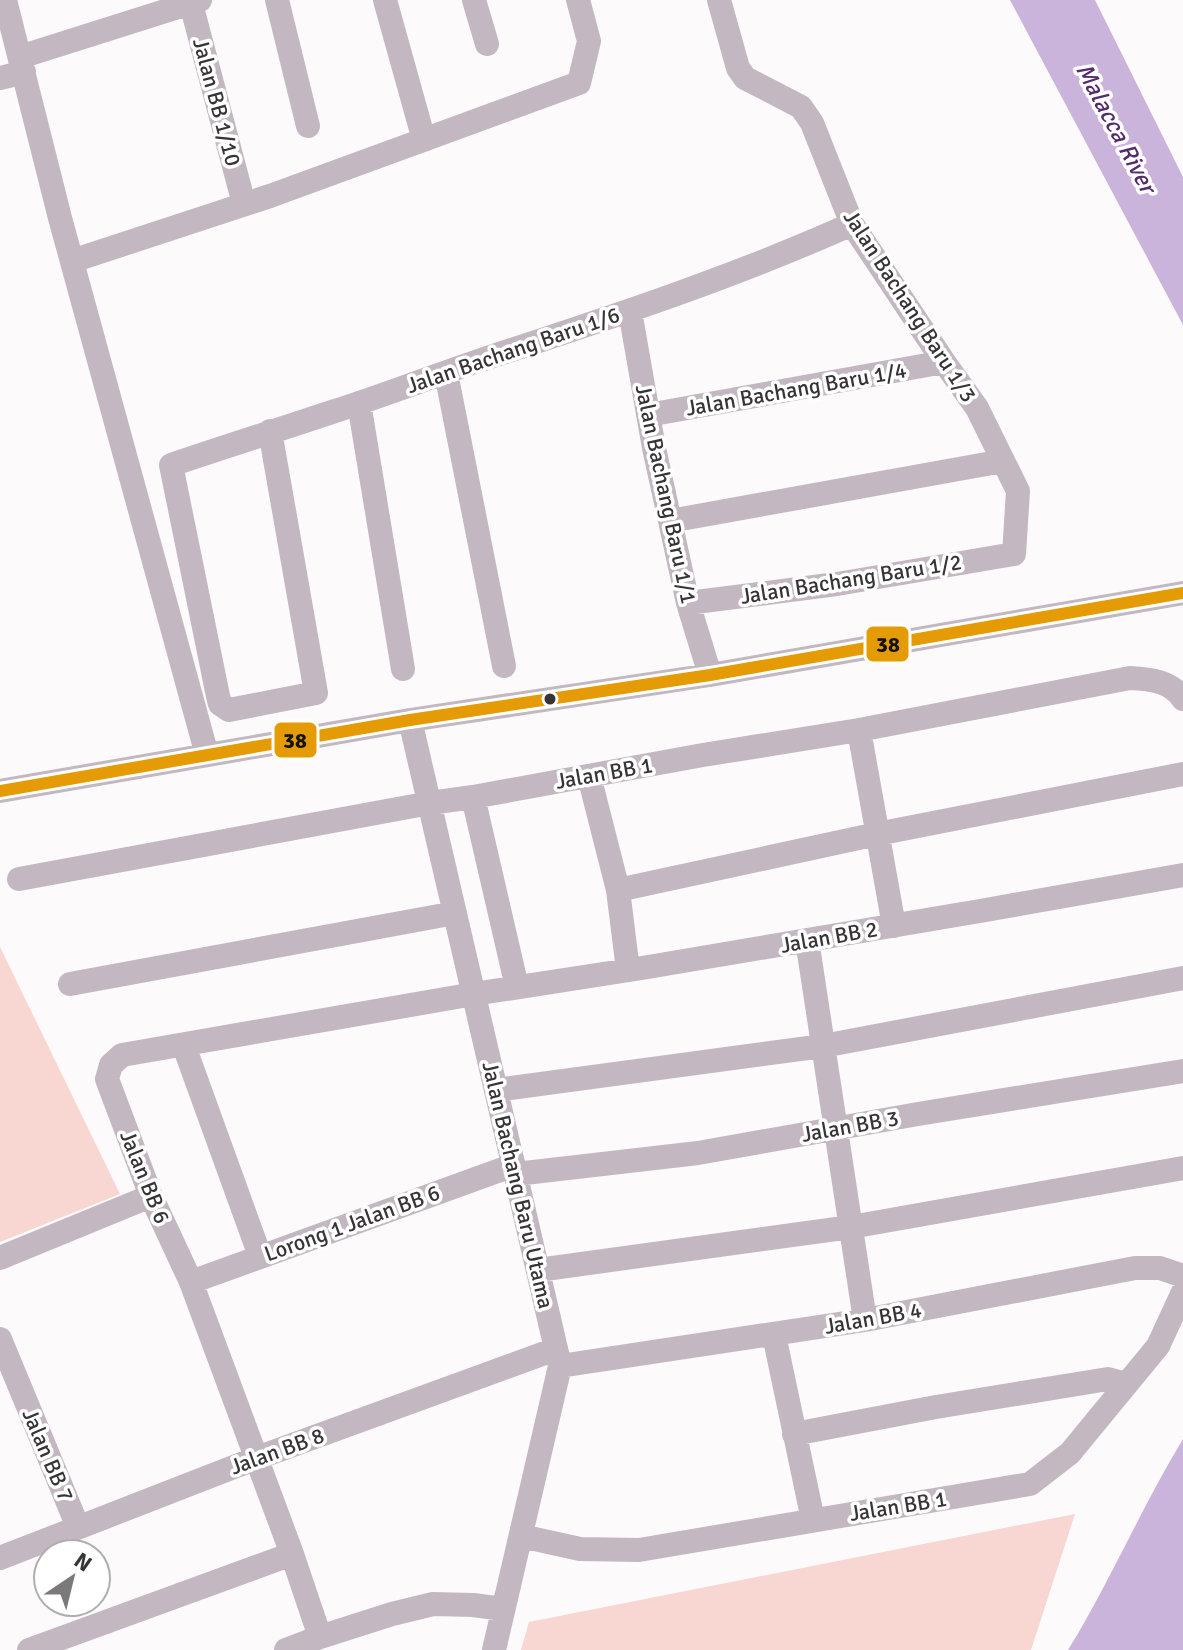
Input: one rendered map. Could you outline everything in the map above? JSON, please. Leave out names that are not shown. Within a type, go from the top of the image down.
[{"type":"street","points":[[5,0],[72,261],[207,755]]},
{"type":"street","points":[[277,0],[308,126]]},
{"type":"street","points":[[385,0],[424,140]]},
{"type":"street","points":[[474,0],[487,44]]},
{"type":"street","points":[[72,261],[244,204],[579,83],[589,41],[578,0]]},
{"type":"street","name":"Jalan Bachang Baru 1/3","points":[[719,0],[738,68],[745,78],[787,98],[807,115],[852,224],[977,408],[1018,491],[1014,554]]},
{"type":"street","points":[[0,78],[22,64],[194,1]]},
{"type":"street","name":"Jalan BB 1/10","points":[[194,1],[244,204]]},
{"type":"street","name":"Jalan Bachang Baru 1/6","points":[[270,431],[316,693],[229,710],[220,704],[171,465],[270,431],[359,403],[630,311],[852,224]]},
{"type":"street","name":"Jalan Bachang Baru 1/1","points":[[630,311],[648,415],[688,603],[710,675]]},
{"type":"street","name":"Jalan Bachang Baru 1/4","points":[[648,415],[944,362]]},
{"type":"street","points":[[446,373],[504,666]]},
{"type":"street","points":[[359,403],[403,669]]},
{"type":"street","points":[[670,521],[1003,461]]},
{"type":"street","name":"Jalan Bachang Baru 1/2","points":[[688,603],[837,584],[1014,554]]},
{"type":"street","points":[[0,791],[410,720],[710,675],[1183,593]]},
{"type":"street","name":"Jalan BB 1","points":[[19,879],[430,803],[859,730],[1130,678],[1155,680],[1178,691],[1183,699]]},
{"type":"street","name":"Jalan Bachang Baru Utama","points":[[410,720],[558,1358],[494,1650]]},
{"type":"street","points":[[859,730],[894,926]]},
{"type":"street","points":[[618,890],[877,834],[1183,774]]},
{"type":"street","points":[[589,776],[618,890],[628,970]]},
{"type":"street","points":[[473,797],[517,987]]},
{"type":"street","name":"Jalan BB 2","points":[[474,994],[894,926],[1183,875]]},
{"type":"street","points":[[70,984],[455,913]]},
{"type":"street","points":[[807,940],[865,1320]]},
{"type":"street","points":[[496,1090],[823,1046],[1183,978]]},
{"type":"street","name":"Jalan BB 6","points":[[320,1637],[191,1282],[151,1196],[107,1079],[111,1065],[122,1055],[474,994]]},
{"type":"street","points":[[184,1046],[260,1256]]},
{"type":"street","name":"Jalan BB 3","points":[[515,1170],[698,1153],[1183,1071]]},
{"type":"street","points":[[538,1270],[851,1227],[1183,1168]]},
{"type":"street","name":"Lorong 1 Jalan BB 6","points":[[191,1282],[515,1170]]},
{"type":"street","points":[[0,1258],[151,1196]]},
{"type":"street","name":"Jalan BB 4","points":[[558,1358],[774,1335],[1135,1268],[1160,1268],[1183,1276]]},
{"type":"street","name":"Jalan BB 1","points":[[521,1536],[580,1549],[639,1550],[1030,1484],[1070,1453],[1158,1346],[1183,1292]]},
{"type":"street","points":[[774,1335],[813,1520]]},
{"type":"street","name":"Jalan BB 7","points":[[2,1349],[78,1527]]},
{"type":"street","name":"Jalan BB 8","points":[[0,1558],[257,1458],[558,1358]]},
{"type":"street","points":[[794,1434],[1108,1379],[1126,1384]]},
{"type":"street","points":[[29,1650],[292,1554]]},
{"type":"street","points":[[286,1650],[392,1614],[433,1604],[503,1609]]},
{"type":"shaded area","points":[[0,947],[120,1194],[0,1242]]},
{"type":"shaded area","points":[[1075,1514],[1031,1650],[521,1650],[529,1622]]},
{"type":"water","name":"Malacca River","points":[[1010,0],[1095,0],[1183,177],[1183,325]]},
{"type":"water","points":[[1183,1439],[1183,1650],[1068,1650],[1098,1598]]},
{"type":"transit line","name":"38","points":[[0,791],[410,720],[710,675],[1183,593]]}]
